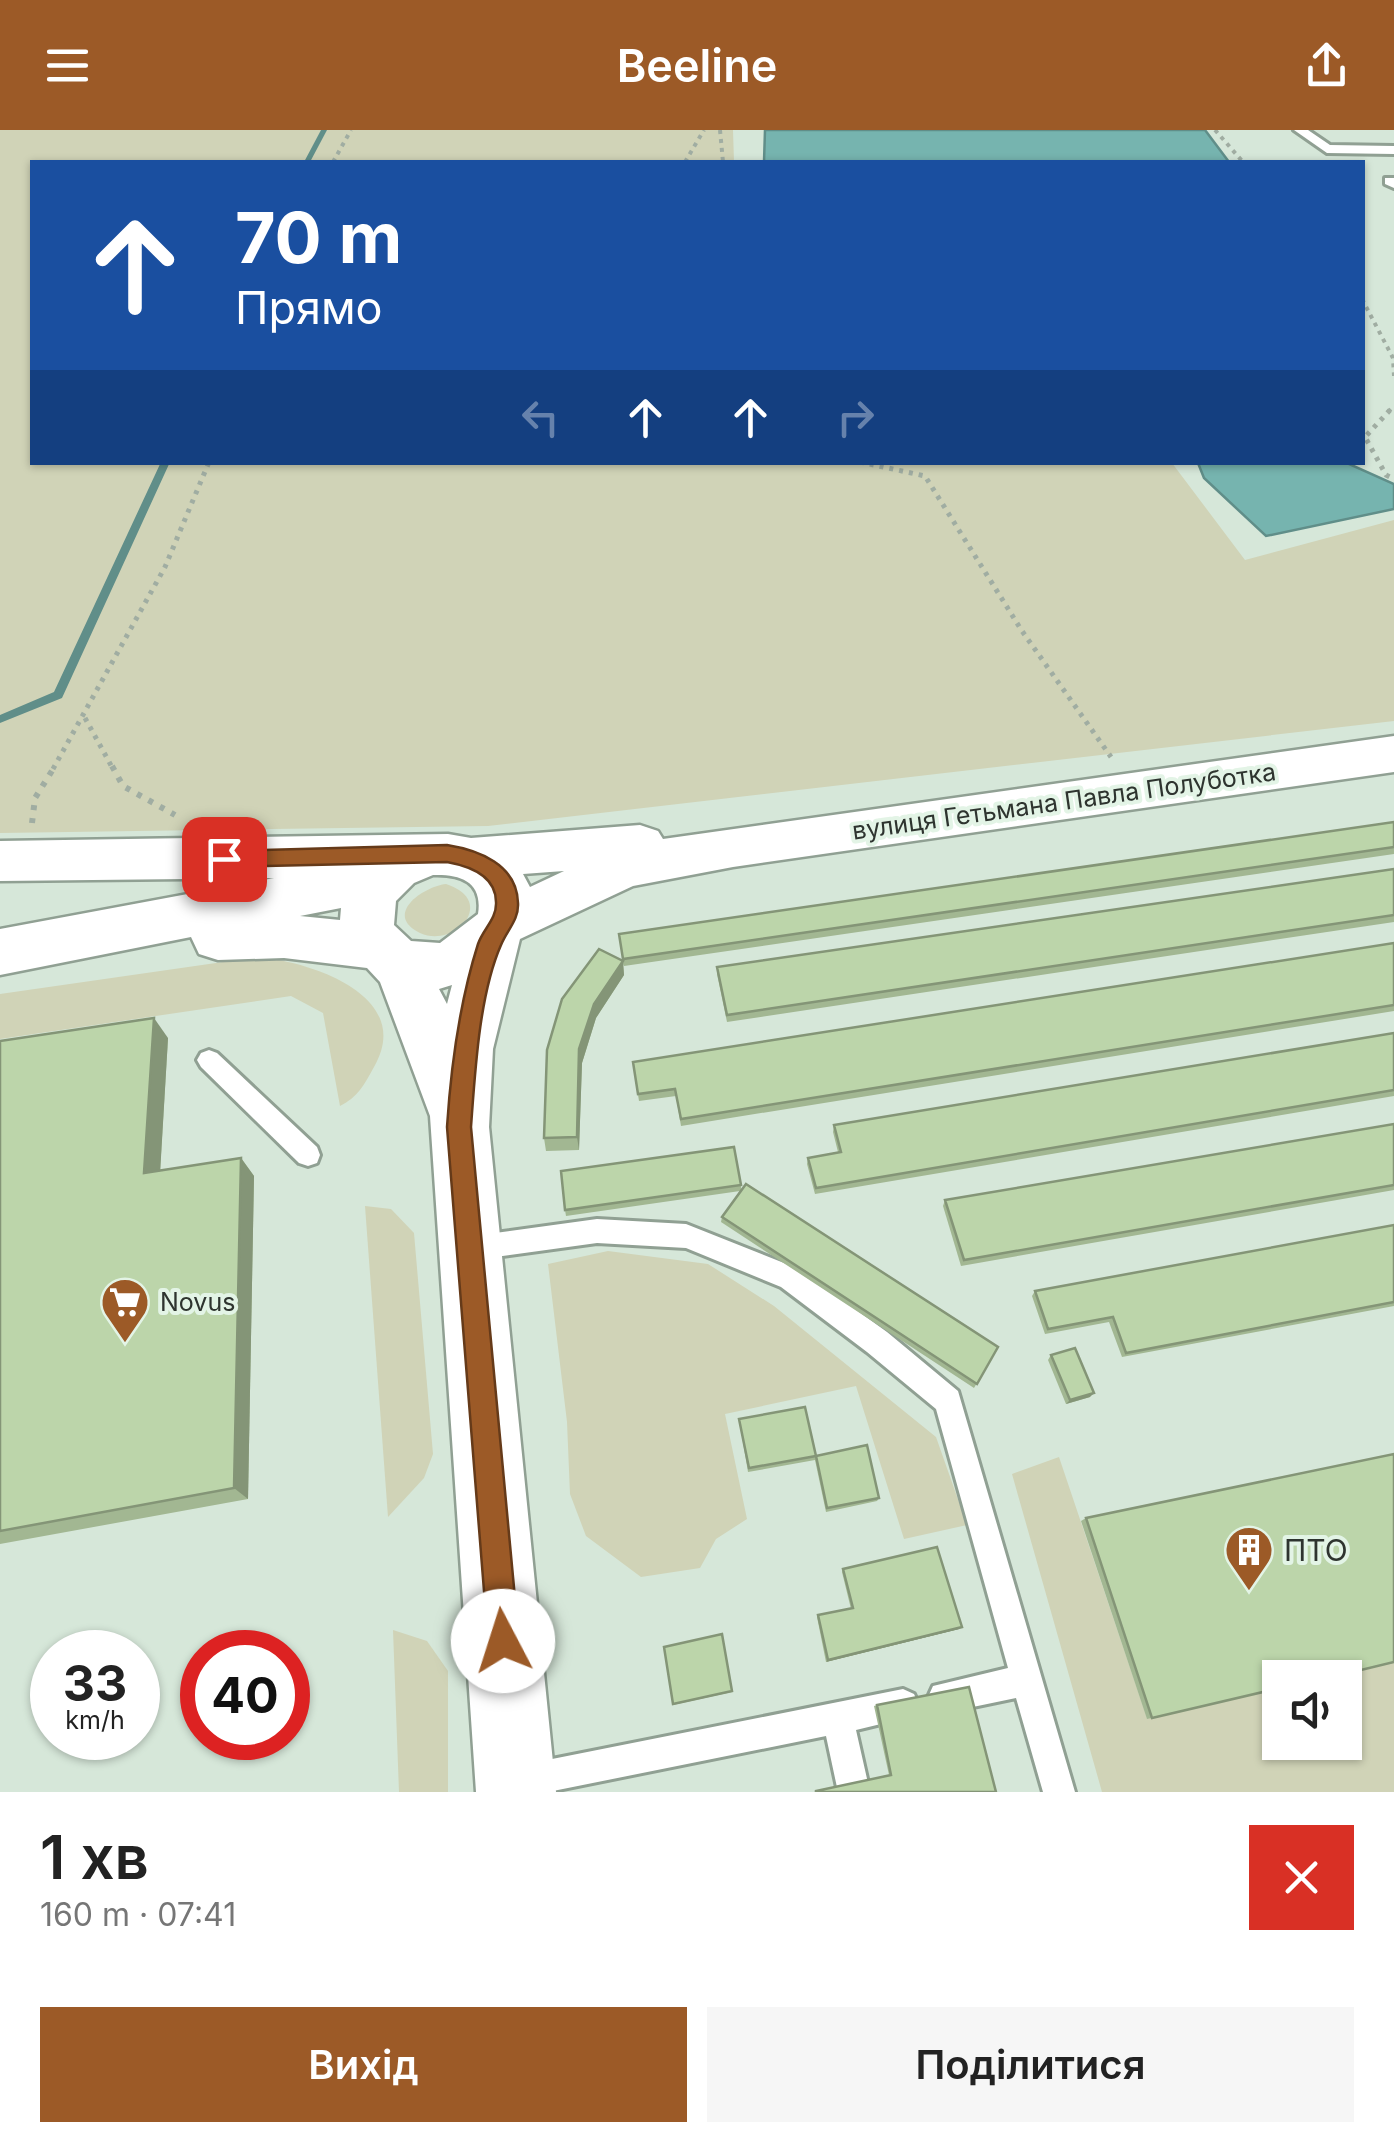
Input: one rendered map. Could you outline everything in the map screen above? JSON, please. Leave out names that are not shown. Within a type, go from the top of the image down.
[{"type":"street","name":"вулиця Гетьмана Павла Полуботка","points":[[496,932],[624,867],[733,847],[1394,754]]},
{"type":"street","name":"вулиця Гетьмана Павла Полуботка","points":[[13,861],[425,864],[664,844],[733,847]]},
{"type":"street","points":[[425,864],[366,909],[368,929],[387,954],[442,1063],[459,1127]]},
{"type":"street","points":[[8,951],[425,864],[489,868],[502,884],[508,902],[464,1049],[459,1127],[515,1787]]},
{"type":"street","points":[[8,951],[284,936],[437,967],[470,956],[496,932]]},
{"type":"lane","points":[[1300,130],[1327,150],[1394,150]]},
{"type":"lane","points":[[209,1060],[308,1155]]},
{"type":"lane","points":[[469,1249],[597,1231],[686,1236],[790,1278],[948,1402],[1059,1792]]},
{"type":"lane","points":[[515,1787],[1027,1680]]},
{"type":"lane","points":[[838,1718],[854,1792]]},
{"type":"path","points":[[334,160],[350,130]]},
{"type":"path","points":[[686,160],[704,130]]},
{"type":"path","points":[[720,130],[724,160]]},
{"type":"path","points":[[1216,130],[1240,160]]},
{"type":"path","points":[[1365,305],[1393,358],[1394,376]]},
{"type":"path","points":[[1394,406],[1365,437],[1386,475],[1394,480]]},
{"type":"path","points":[[13,861],[35,798],[84,718],[165,568],[208,465]]},
{"type":"path","points":[[874,465],[925,476],[1022,632],[1114,762]]},
{"type":"green space","points":[[0,130],[733,130],[734,160],[30,160],[30,465],[1174,465],[1245,560],[1394,520],[1394,721],[488,826],[0,833]]},
{"type":"green space","points":[[446,884],[469,901],[466,921],[446,934],[420,933],[405,918],[406,910],[417,896]]},
{"type":"green space","points":[[258,957],[329,975],[370,1002],[381,1021],[383,1042],[374,1067],[360,1090],[340,1106],[323,1013],[291,996],[0,1039],[0,994]]},
{"type":"green space","points":[[365,1206],[391,1209],[414,1233],[433,1454],[424,1478],[388,1517]]},
{"type":"green space","points":[[608,1251],[708,1264],[774,1306],[936,1437],[967,1525],[904,1539],[856,1386],[725,1414],[747,1519],[716,1539],[700,1568],[641,1577],[586,1536],[570,1494],[567,1422],[548,1264]]},
{"type":"green space","points":[[1059,1457],[1147,1718],[1262,1692],[1262,1760],[1362,1760],[1362,1669],[1394,1662],[1394,1792],[1102,1792],[1012,1474]]},
{"type":"green space","points":[[393,1630],[427,1641],[448,1671],[448,1792],[399,1792]]},
{"type":"water","points":[[765,130],[1205,130],[1228,160],[764,160]]},
{"type":"water","points":[[1199,465],[1351,465],[1394,484],[1394,509],[1266,536],[1204,478]]},
{"type":"building","points":[[1394,822],[1394,847],[623,959],[619,934]]},
{"type":"building","points":[[1394,869],[1394,915],[727,1015],[717,967]]},
{"type":"building","points":[[1394,943],[1394,1005],[681,1119],[675,1089],[638,1094],[633,1062]]},
{"type":"building","points":[[599,949],[623,961],[594,1004],[579,1049],[577,1137],[544,1138],[547,1050],[562,999]]},
{"type":"building","name":"Novus","points":[[154,1018],[144,1173],[241,1158],[234,1488],[0,1531],[0,1041]]},
{"type":"building","points":[[1394,1033],[1394,1090],[816,1188],[808,1158],[841,1152],[834,1125]]},
{"type":"building","points":[[1394,1124],[1394,1185],[964,1260],[945,1200]]},
{"type":"building","points":[[734,1147],[741,1185],[565,1210],[561,1171]]},
{"type":"building","points":[[746,1184],[998,1347],[977,1384],[722,1217]]},
{"type":"building","points":[[1394,1225],[1394,1302],[1126,1353],[1113,1317],[1048,1329],[1035,1291]]},
{"type":"building","points":[[1075,1348],[1094,1393],[1070,1400],[1051,1355]]},
{"type":"building","points":[[805,1407],[816,1456],[749,1468],[739,1419]]},
{"type":"building","points":[[867,1445],[879,1498],[827,1508],[816,1456]]},
{"type":"building","name":"ПТО","points":[[1394,1454],[1394,1662],[1362,1670],[1362,1660],[1262,1660],[1262,1692],[1152,1718],[1086,1518]]},
{"type":"building","points":[[937,1547],[962,1627],[828,1660],[818,1615],[853,1608],[843,1569]]},
{"type":"building","points":[[722,1634],[732,1691],[673,1704],[664,1647]]},
{"type":"building","points":[[969,1687],[996,1792],[816,1792],[891,1775],[877,1705]]},
{"type":"waterway","points":[[308,160],[324,130]]},
{"type":"waterway","points":[[0,719],[58,695],[165,465]]},
{"type":"place","name":"Novus","points":[[125,1344]]},
{"type":"place","name":"ПТО","points":[[1249,1592]]},
{"type":"route","points":[[224,859],[447,854],[470,858],[489,868],[502,884],[508,902],[503,923],[490,942],[474,998],[464,1049],[459,1127],[503,1641]]}]
